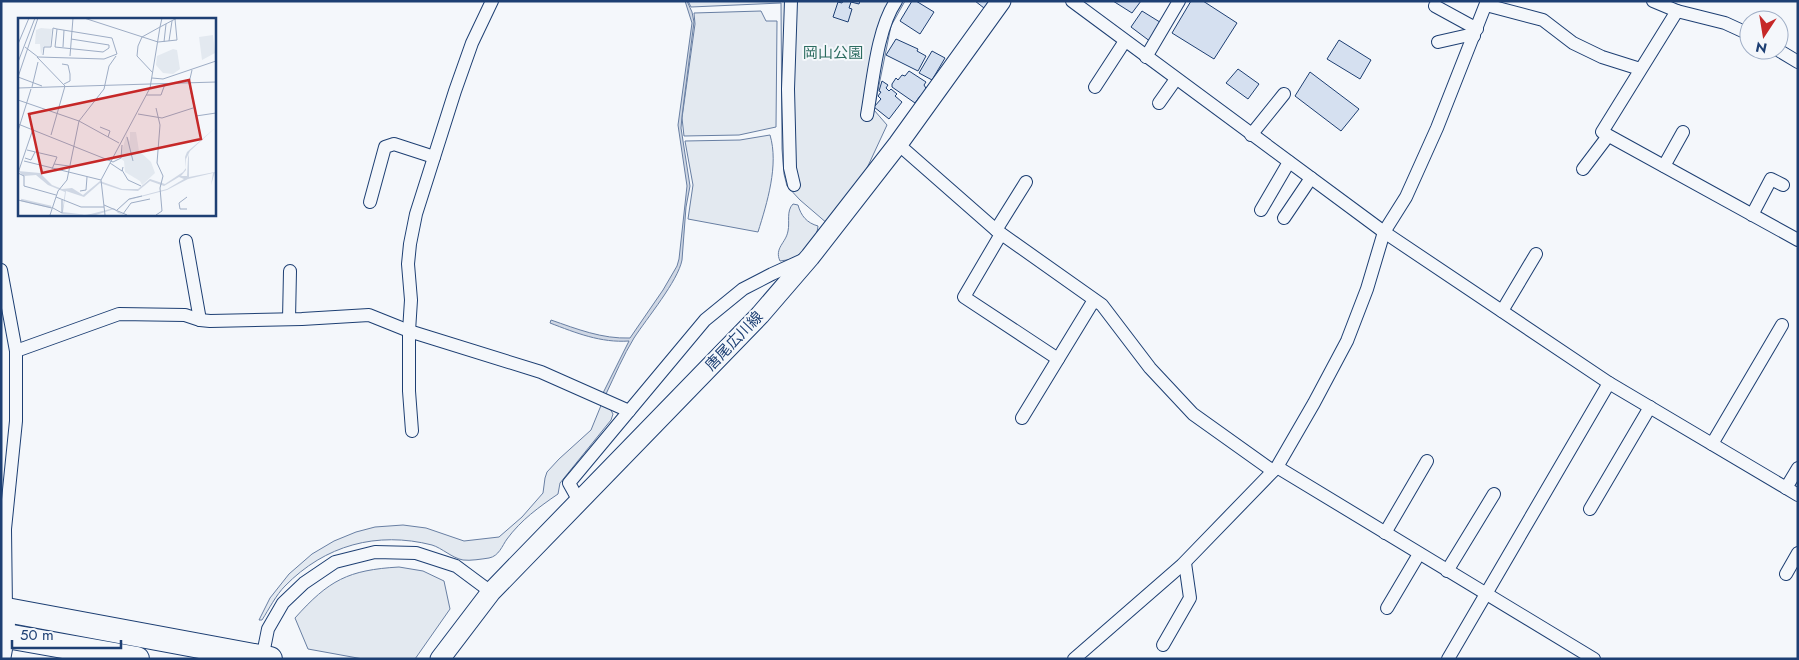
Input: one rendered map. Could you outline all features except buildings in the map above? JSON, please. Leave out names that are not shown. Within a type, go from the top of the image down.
[{"type":"highway","points":[[4,609],[265,658]]},
{"type":"highway","points":[[2,642],[137,659]]},
{"type":"main road","name":"唐尾広川線","points":[[440,659],[491,592],[760,314],[810,257],[898,144],[1001,1]]},
{"type":"main road","points":[[2,642],[4,609]]},
{"type":"street","points":[[412,431],[409,391],[411,300],[408,264],[410,244],[416,214],[472,43],[492,1]]},
{"type":"street","points":[[791,1],[788,99],[790,168],[794,185]]},
{"type":"street","points":[[867,115],[888,12],[896,1]]},
{"type":"street","points":[[1072,1],[1384,232],[1610,383],[1798,495]]},
{"type":"street","points":[[1146,57],[1179,1]]},
{"type":"street","points":[[1652,1],[1678,11],[1725,23],[1739,29]]},
{"type":"street","points":[[1074,659],[1185,562],[1275,469],[1314,403],[1347,341],[1367,289],[1384,232],[1406,197],[1437,128],[1487,3],[1544,20],[1573,43],[1602,57],[1640,69]]},
{"type":"street","points":[[1435,6],[1475,33]]},
{"type":"street","points":[[1678,11],[1602,132],[1798,240]]},
{"type":"street","points":[[1438,42],[1475,33]]},
{"type":"street","points":[[1095,87],[1125,41]]},
{"type":"street","points":[[1159,103],[1176,79]]},
{"type":"street","points":[[1251,135],[1284,94]]},
{"type":"street","points":[[1664,166],[1683,132]]},
{"type":"street","points":[[1583,169],[1608,136]]},
{"type":"street","points":[[370,202],[385,147],[394,144],[434,157]]},
{"type":"street","points":[[898,144],[998,232],[1102,305],[1150,368],[1193,414],[1275,469],[1594,659]]},
{"type":"street","points":[[1261,210],[1288,162]]},
{"type":"street","points":[[1284,218],[1311,178]]},
{"type":"street","points":[[1752,215],[1770,179],[1783,185]]},
{"type":"street","points":[[1026,182],[964,297],[1058,359]]},
{"type":"street","points":[[186,242],[200,320]]},
{"type":"street","points":[[1502,311],[1536,254]]},
{"type":"street","points":[[579,501],[569,482],[706,320],[743,289],[810,257]]},
{"type":"street","points":[[1,270],[16,351],[16,421],[5,529],[4,609]]},
{"type":"street","points":[[289,319],[290,271]]},
{"type":"street","points":[[1022,418],[1094,300]]},
{"type":"street","points":[[16,351],[119,314],[185,316],[200,320],[289,319],[370,315],[409,331],[541,372],[629,411]]},
{"type":"street","points":[[1712,444],[1782,325]]},
{"type":"street","points":[[1448,659],[1610,383]]},
{"type":"street","points":[[1590,509],[1650,407]]},
{"type":"street","points":[[1385,533],[1427,461]]},
{"type":"street","points":[[1786,488],[1798,468]]},
{"type":"street","points":[[1447,571],[1494,494]]},
{"type":"street","points":[[265,658],[268,629],[283,603],[304,583],[335,562],[375,552],[416,553],[456,566],[491,592]]},
{"type":"street","points":[[1786,574],[1798,553]]},
{"type":"street","points":[[1387,608],[1419,554]]},
{"type":"street","points":[[1163,644],[1190,598],[1185,562]]},
{"type":"green space","name":"岡山公園","points":[[688,1],[905,1],[891,26],[874,110],[887,125],[861,181],[828,224],[787,186],[784,174],[782,149],[781,3],[691,7]]},
{"type":"green space","points":[[761,11],[766,21],[777,21],[776,127],[739,135],[684,136],[682,118],[695,24],[694,13]]},
{"type":"green space","points":[[770,135],[773,171],[758,232],[688,219],[693,185],[685,141],[740,140]]},
{"type":"green space","points":[[793,204],[798,205],[803,216],[808,221],[818,226],[816,234],[800,255],[793,259],[780,261],[778,253],[787,235],[789,213]]},
{"type":"green space","points":[[602,403],[608,405],[613,414],[611,420],[560,483],[558,494],[524,520],[492,557],[463,560],[432,545],[412,541],[372,541],[353,545],[317,560],[301,572],[282,590],[262,620],[259,620],[270,598],[289,574],[312,554],[334,541],[356,532],[375,527],[403,525],[426,528],[464,541],[499,537],[522,517],[543,493],[547,472],[591,430]]},
{"type":"green space","points":[[399,567],[423,571],[444,581],[450,609],[415,659],[363,659],[308,649],[295,618],[318,594],[341,579],[353,574],[381,568]]},
{"type":"shaded area","points":[[685,1],[687,1],[692,12],[694,22],[681,128],[690,186],[686,207],[682,260],[675,278],[630,345],[606,394],[603,393],[629,341],[599,339],[550,323],[551,320],[600,335],[630,338],[677,266],[687,186],[678,125],[692,23]]}]
